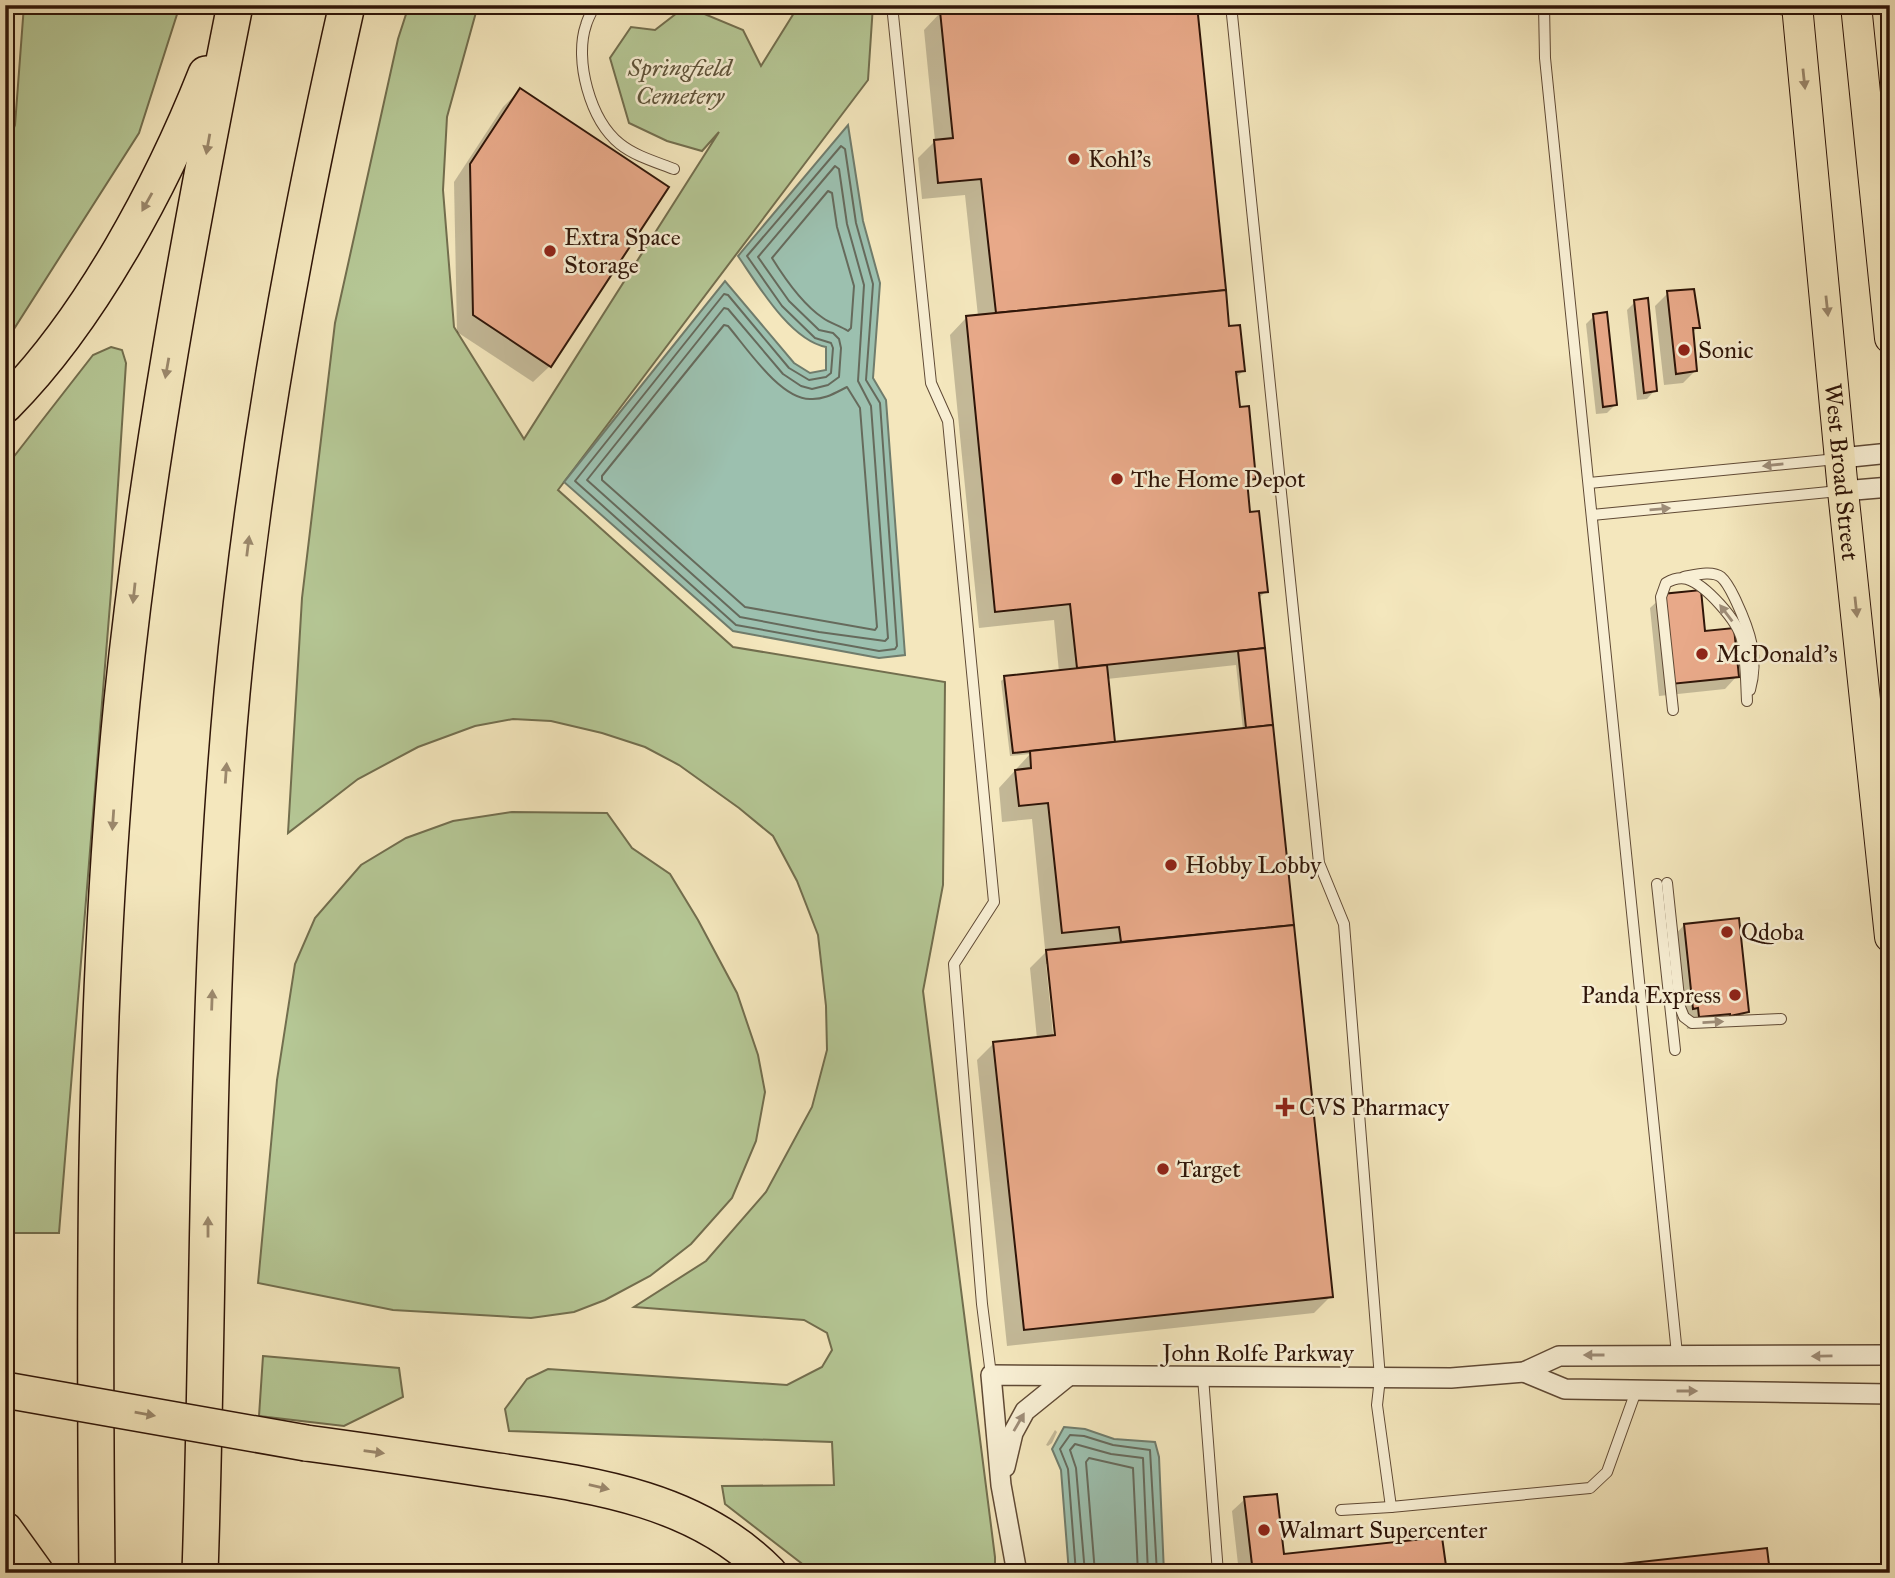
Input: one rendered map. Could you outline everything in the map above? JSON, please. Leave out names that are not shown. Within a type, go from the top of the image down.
[{"type":"highway","points":[[5,405],[69,329],[119,251],[161,177],[234,5]]},
{"type":"highway","points":[[97,1573],[95,1177],[108,877],[122,705],[138,560],[159,416],[234,5]]},
{"type":"highway","points":[[201,1573],[210,1076],[216,917],[239,621],[256,477],[279,331],[306,191],[347,5]]},
{"type":"highway","points":[[207,1295],[224,1519],[225,1573]]},
{"type":"highway","points":[[5,1390],[306,1443],[584,1483],[632,1495],[695,1520],[755,1559],[769,1573]]},
{"type":"highway","points":[[5,1530],[36,1573]]},
{"type":"main road","points":[[1856,5],[1890,338]]},
{"type":"main road","name":"West Broad Street","points":[[1797,8],[1843,491],[1890,937]]},
{"type":"street","points":[[1841,458],[1890,453]]},
{"type":"street","points":[[1843,491],[1890,487]]},
{"type":"street","name":"John Rolfe Parkway","points":[[991,1375],[1451,1377],[1524,1372],[1559,1356],[1890,1354]]},
{"type":"street","name":"John Rolfe Parkway","points":[[1524,1372],[1565,1389],[1890,1394]]},
{"type":"street","points":[[991,1375],[1001,1485],[1017,1573]]},
{"type":"street","points":[[1001,1485],[1013,1433],[1025,1411],[1067,1377]]},
{"type":"lane","points":[[596,5],[586,24],[582,48],[583,76],[603,125],[619,144],[638,155],[674,169]]},
{"type":"lane","points":[[892,5],[931,383],[948,421],[994,902],[954,964],[981,1290],[991,1375]]},
{"type":"lane","points":[[1231,5],[1319,863],[1344,924],[1380,1378],[1377,1405],[1391,1507]]},
{"type":"lane","points":[[1544,5],[1545,58],[1677,1354]]},
{"type":"lane","points":[[1752,5],[1797,8]]},
{"type":"lane","points":[[1588,483],[1841,458]]},
{"type":"lane","points":[[1592,515],[1843,491]]},
{"type":"lane","points":[[1673,710],[1661,597],[1666,583],[1677,578],[1709,573],[1720,576],[1728,586],[1749,629],[1754,653],[1754,676],[1747,701],[1741,637],[1725,610],[1708,593],[1689,579],[1677,578]]},
{"type":"lane","points":[[1675,1050],[1662,883],[1680,1007],[1684,1017],[1692,1023],[1781,1018]]},
{"type":"lane","points":[[1203,1377],[1218,1573]]},
{"type":"lane","points":[[1341,1510],[1590,1488],[1607,1472],[1636,1391]]},
{"type":"green space","points":[[24,5],[180,5],[139,133],[5,343],[5,151],[15,125]]},
{"type":"green space","name":"Springfield Cemetery","points":[[409,5],[478,5],[447,117],[443,190],[454,327],[524,439],[719,132],[702,151],[667,141],[629,123],[610,58],[631,27],[655,30],[677,13],[695,10],[743,30],[761,66],[799,5],[873,5],[868,80],[558,490],[733,647],[945,682],[943,885],[923,991],[995,1573],[814,1573],[725,1504],[722,1486],[834,1485],[832,1442],[509,1431],[505,1409],[527,1379],[548,1369],[787,1385],[822,1367],[832,1350],[827,1333],[804,1320],[634,1307],[706,1261],[766,1192],[812,1107],[827,1050],[826,1006],[818,935],[797,881],[773,836],[679,765],[645,747],[602,733],[551,721],[513,719],[475,726],[418,747],[358,779],[288,833],[302,598],[335,323],[398,39]]},
{"type":"green space","points":[[111,347],[122,350],[126,363],[111,592],[59,1233],[5,1233],[5,468],[93,355]]},
{"type":"green space","points":[[512,812],[607,813],[632,848],[670,874],[698,920],[737,993],[758,1055],[765,1092],[756,1141],[732,1198],[691,1244],[650,1276],[605,1300],[574,1312],[531,1318],[393,1310],[258,1283],[277,1080],[295,964],[315,918],[361,865],[406,838],[453,821]]},
{"type":"green space","points":[[263,1356],[399,1368],[403,1397],[344,1426],[259,1416]]},
{"type":"water","points":[[848,125],[863,221],[880,283],[873,378],[886,400],[905,655],[879,658],[733,631],[564,482],[725,281],[794,363],[810,373],[826,370],[826,347],[800,334],[788,323],[765,296],[738,256]]},
{"type":"water","points":[[1064,1427],[1085,1429],[1114,1439],[1155,1442],[1159,1457],[1164,1573],[1069,1573],[1061,1470],[1052,1449]]},
{"type":"building","name":"Kohl's","points":[[996,5],[1197,5],[1226,290],[996,313],[981,179],[938,183],[934,140],[953,138],[940,11]]},
{"type":"building","name":"Extra Space Storage","points":[[520,88],[669,187],[551,367],[473,315],[470,164]]},
{"type":"building","name":"Sonic","points":[[1694,289],[1700,328],[1693,328],[1697,371],[1676,374],[1667,291]]},
{"type":"building","name":"The Home Depot","points":[[1226,290],[1229,326],[1240,325],[1245,371],[1236,372],[1240,407],[1249,406],[1256,479],[1247,480],[1250,512],[1259,511],[1268,592],[1259,593],[1265,648],[1077,668],[1070,604],[995,612],[966,316]]},
{"type":"building","points":[[1648,298],[1657,391],[1644,393],[1634,300]]},
{"type":"building","points":[[1607,312],[1617,405],[1603,407],[1593,314]]},
{"type":"building","name":"McDonald's","points":[[1701,590],[1705,631],[1734,628],[1739,677],[1671,684],[1662,594]]},
{"type":"building","points":[[1265,648],[1273,725],[1246,728],[1238,651]]},
{"type":"building","points":[[1107,665],[1115,742],[1013,753],[1004,676]]},
{"type":"building","name":"Hobby Lobby","points":[[1273,725],[1294,925],[1121,942],[1119,927],[1062,933],[1048,803],[1019,806],[1015,770],[1031,768],[1030,751]]},
{"type":"building","points":[[1739,918],[1749,1012],[1699,1017],[1698,1008],[1693,1009],[1684,924]]},
{"type":"building","name":"Target","points":[[1294,925],[1333,1297],[1024,1330],[993,1042],[1055,1035],[1046,950]]},
{"type":"building","name":"Walmart Supercenter","points":[[1277,1494],[1284,1554],[1442,1537],[1447,1573],[1253,1573],[1244,1497]]},
{"type":"building","name":"Walmart Supercenter","points":[[1767,1548],[1770,1573],[1540,1573]]},
{"type":"place","name":"Kohl's","points":[[1074,159]]},
{"type":"place","name":"Extra Space Storage","points":[[550,251]]},
{"type":"place","name":"Sonic","points":[[1684,350]]},
{"type":"place","name":"The Home Depot","points":[[1117,479]]},
{"type":"place","name":"McDonald's","points":[[1702,654]]},
{"type":"place","name":"Hobby Lobby","points":[[1171,865]]},
{"type":"place","name":"Qdoba","points":[[1727,932]]},
{"type":"place","name":"Panda Express","points":[[1735,995]]},
{"type":"place","name":"CVS Pharmacy","points":[[1285,1107]]},
{"type":"place","name":"Target","points":[[1163,1169]]},
{"type":"place","name":"Walmart Supercenter","points":[[1264,1530]]}]
